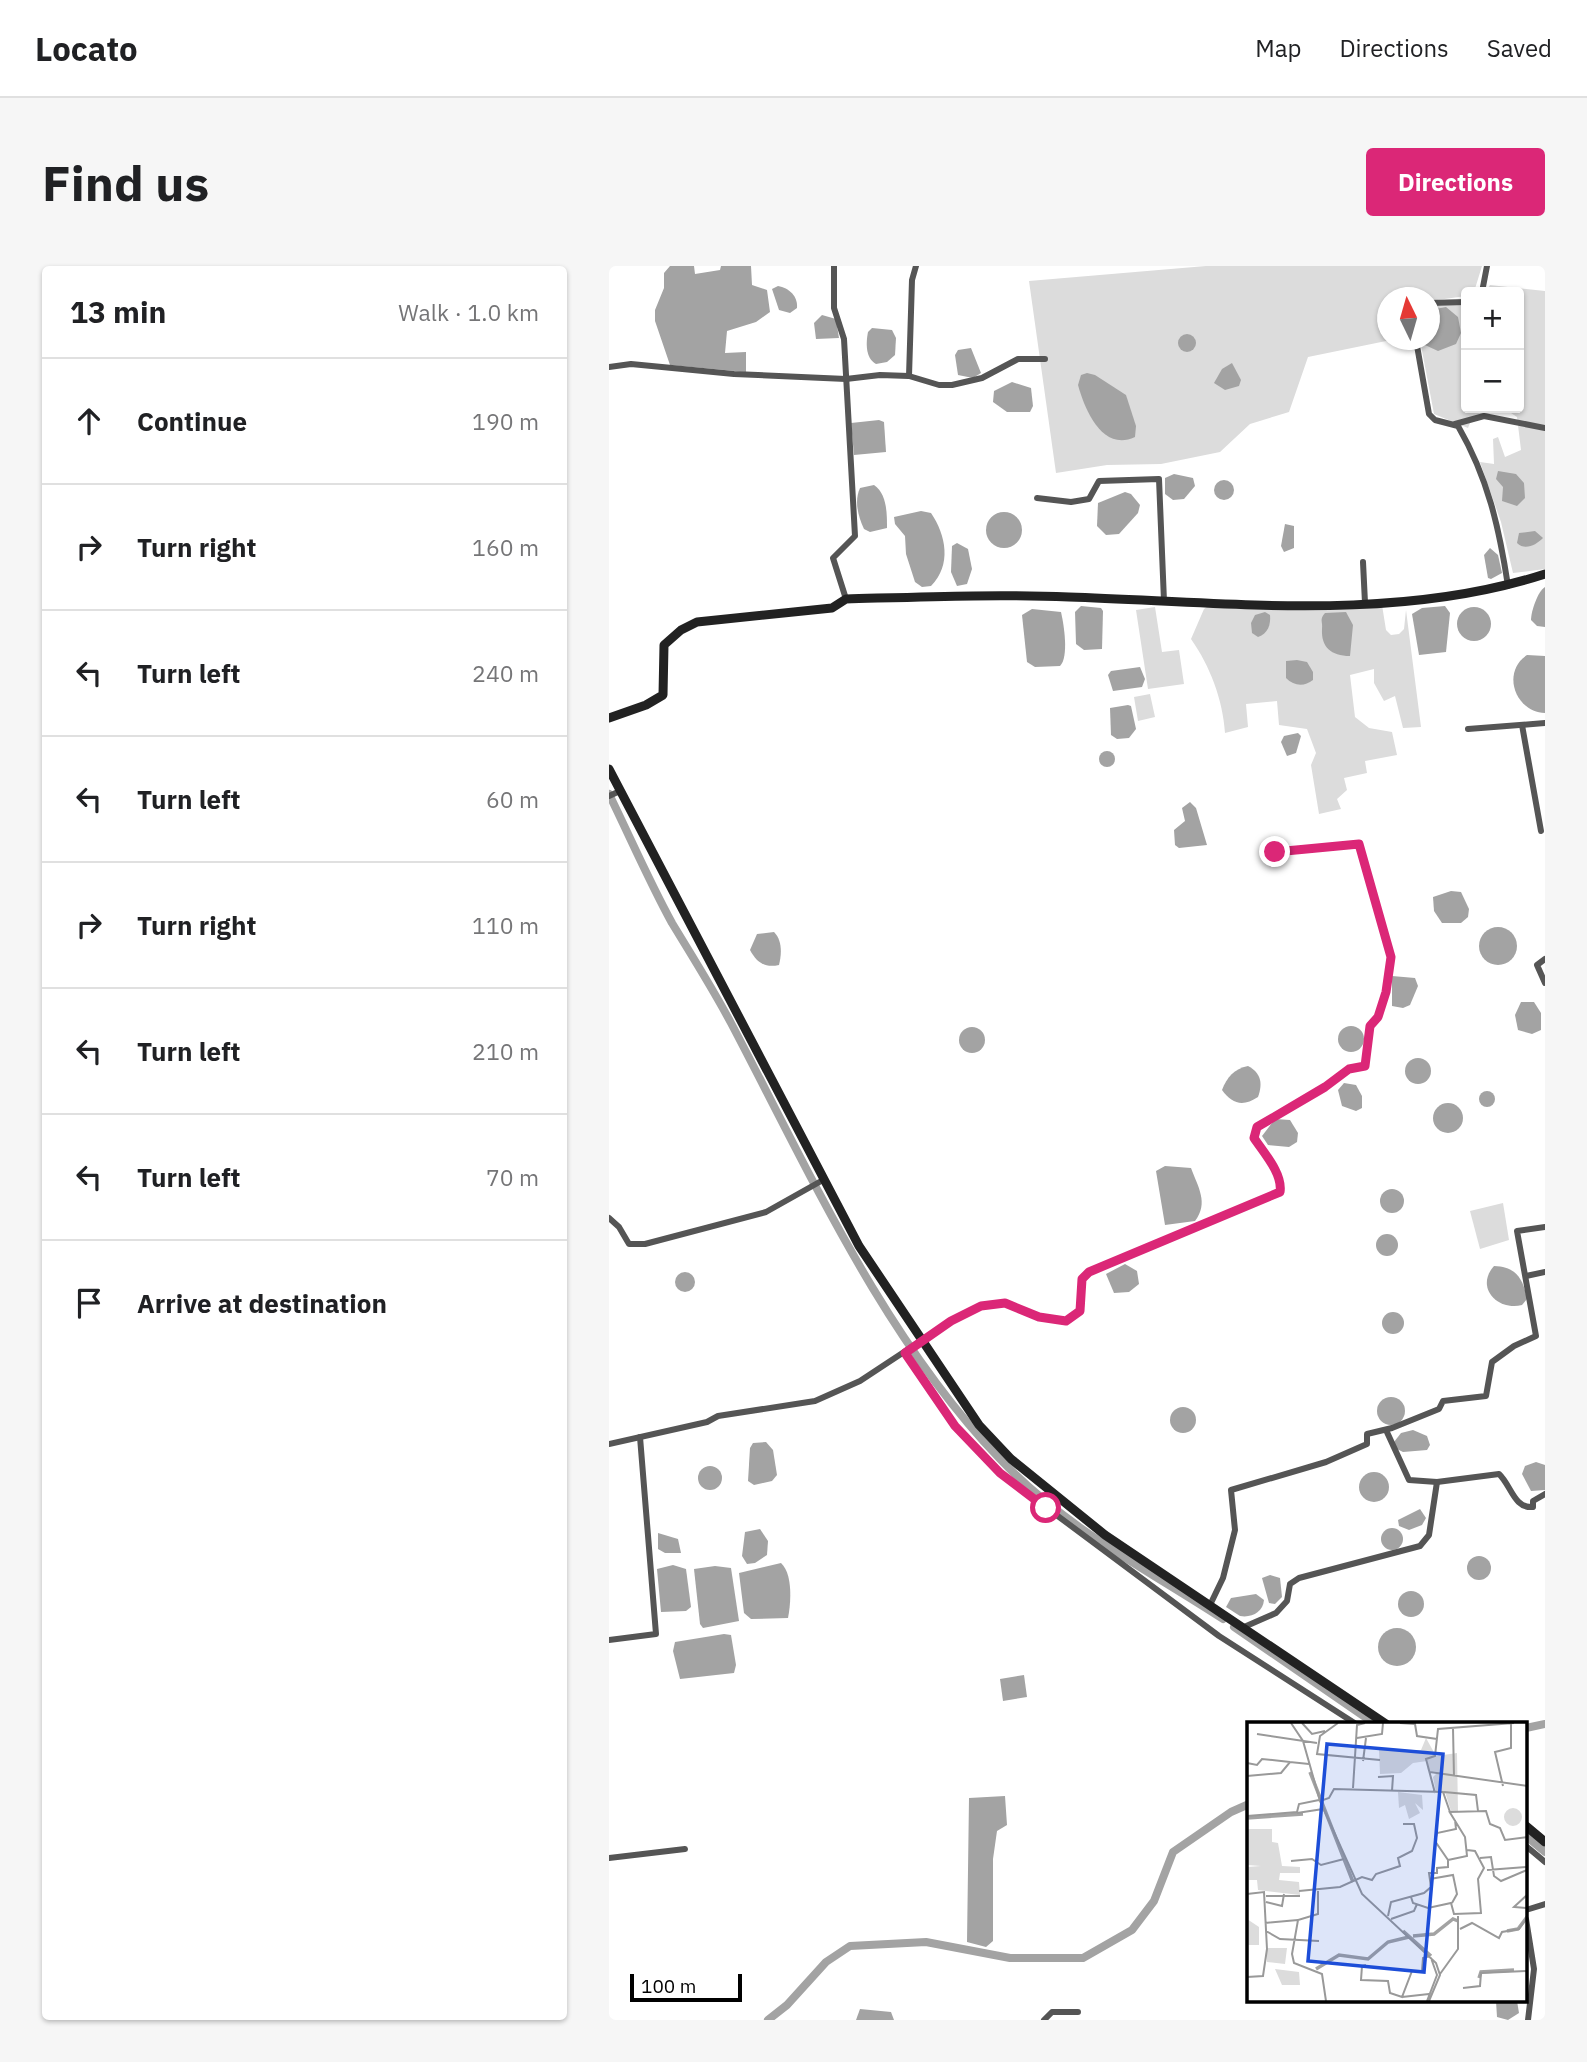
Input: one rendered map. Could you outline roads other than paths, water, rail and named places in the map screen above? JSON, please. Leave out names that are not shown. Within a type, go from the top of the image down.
[{"type":"street","points":[[834,266],[834,308],[844,339],[855,536],[833,558],[846,599]]},
{"type":"street","points":[[909,376],[912,280],[916,275],[916,266]]},
{"type":"street","points":[[1483,287],[1487,266]]},
{"type":"street","points":[[1440,303],[1461,302]]},
{"type":"street","points":[[1418,350],[1429,414],[1435,420],[1454,424],[1484,416],[1545,428]]},
{"type":"street","points":[[609,367],[631,364],[734,374],[846,379],[880,375],[909,376],[939,385],[959,384],[982,378],[1018,359],[1045,359]]},
{"type":"street","points":[[1454,424],[1467,442],[1497,516],[1508,586]]},
{"type":"street","points":[[1037,498],[1070,502],[1089,499],[1099,481],[1159,479],[1164,601]]},
{"type":"street","points":[[1363,562],[1365,603]]},
{"type":"street","points":[[609,718],[659,700],[663,695],[664,645],[681,630],[697,622],[832,608],[846,599],[975,596],[1228,604],[1365,603],[1508,586],[1545,574]]},
{"type":"street","points":[[1468,729],[1545,723]]},
{"type":"street","points":[[1522,724],[1541,831]]},
{"type":"street","points":[[609,769],[859,1246],[979,1425],[1011,1459],[1105,1535],[1384,1722]]},
{"type":"street","points":[[609,796],[620,791]]},
{"type":"street","points":[[609,1444],[707,1422],[718,1416],[815,1401],[860,1381],[966,1313],[996,1303],[1024,1308],[1039,1317],[1066,1321],[1080,1311],[1082,1279],[1089,1272],[1280,1192],[1281,1185],[1275,1171],[1254,1138],[1257,1127],[1325,1087],[1349,1069],[1365,1066],[1370,1026],[1378,1017],[1386,992],[1391,957],[1359,844],[1275,852]]},
{"type":"street","points":[[1545,960],[1537,965],[1545,983]]},
{"type":"street","points":[[609,1218],[619,1227],[629,1244],[645,1244],[766,1212],[823,1180]]},
{"type":"street","points":[[1210,1605],[1232,1548],[1235,1530],[1231,1490],[1326,1462],[1367,1444],[1367,1434],[1386,1430],[1439,1409],[1443,1401],[1486,1396],[1492,1362],[1514,1346],[1536,1336],[1517,1231],[1545,1227]]},
{"type":"street","points":[[1526,1276],[1545,1272]]},
{"type":"street","points":[[905,1353],[955,1426],[1000,1473],[1219,1636],[1353,1722]]},
{"type":"street","points":[[1386,1430],[1409,1480],[1437,1482],[1499,1474],[1518,1504],[1525,1508],[1533,1507],[1533,1501],[1545,1494]]},
{"type":"street","points":[[609,1640],[656,1634],[654,1580],[647,1547],[640,1437]]},
{"type":"street","points":[[1244,1627],[1276,1613],[1287,1601],[1290,1584],[1299,1578],[1420,1546],[1429,1535],[1437,1482]]},
{"type":"street","points":[[1527,1827],[1545,1842]]},
{"type":"street","points":[[1527,1847],[1545,1862]]},
{"type":"street","points":[[609,1858],[685,1849]]},
{"type":"street","points":[[1527,1910],[1545,1904]]},
{"type":"street","points":[[1527,1925],[1534,1969],[1528,2020]]},
{"type":"street","points":[[1044,2020],[1052,2012],[1078,2012]]},
{"type":"waterway","points":[[609,794],[672,923],[724,1010],[851,1251],[920,1360],[958,1411],[1000,1459],[1051,1506],[1107,1546],[1223,1619]]},
{"type":"waterway","points":[[1234,1627],[1372,1722]]},
{"type":"waterway","points":[[1527,1728],[1545,1724]]},
{"type":"waterway","points":[[768,2020],[787,2005],[826,1962],[850,1946],[926,1942],[1010,1958],[1083,1958],[1132,1930],[1154,1901],[1173,1852],[1231,1812],[1247,1805]]},
{"type":"waterway","points":[[1527,1837],[1545,1852]]}]
